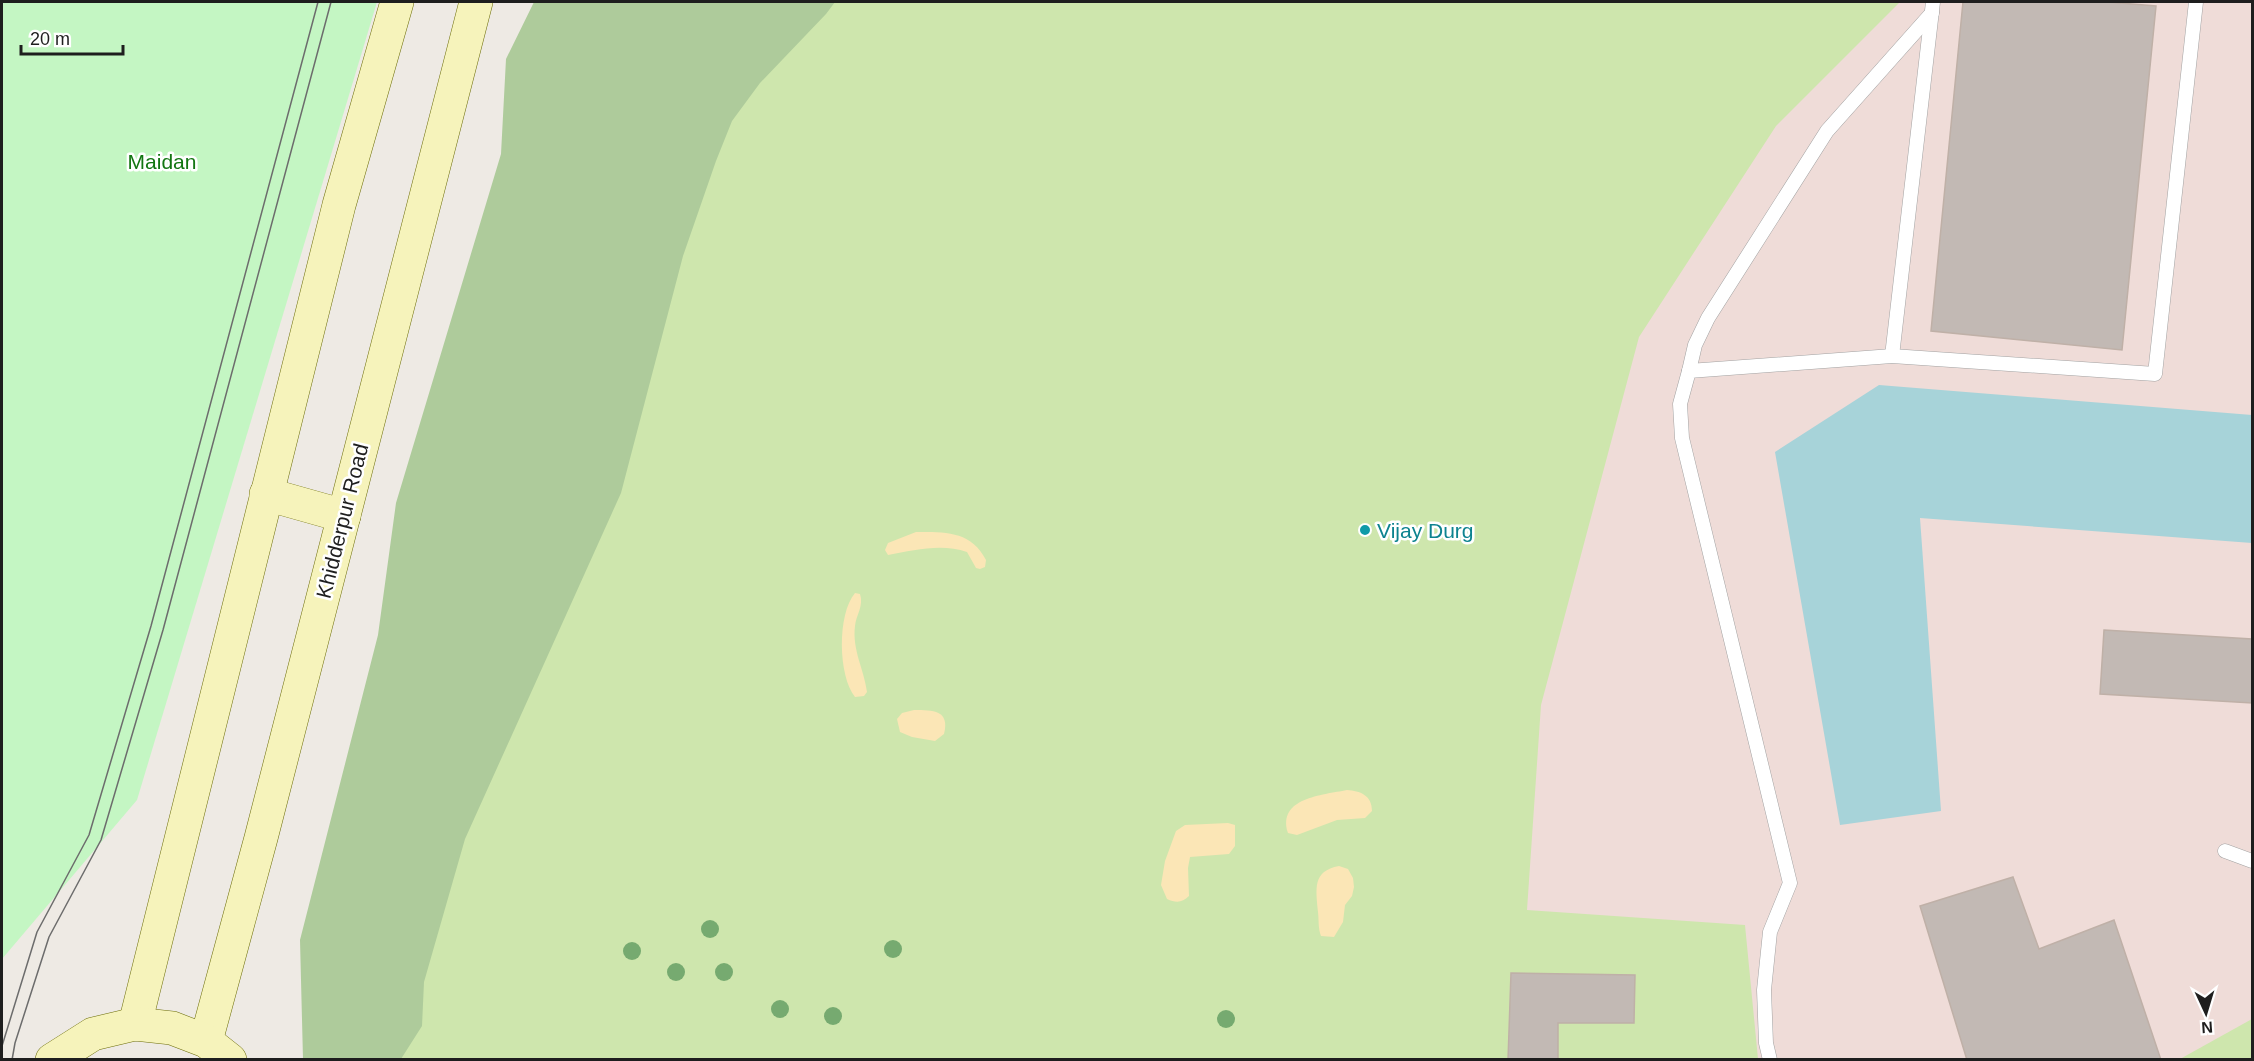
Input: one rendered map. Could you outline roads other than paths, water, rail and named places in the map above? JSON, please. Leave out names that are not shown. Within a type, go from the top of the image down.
[{"type":"main road","points":[[135,1024],[339,205],[397,2]]},
{"type":"main road","name":"Khidderpur Road","points":[[218,1050],[344,516],[476,2]]},
{"type":"main road","points":[[266,494],[344,516]]},
{"type":"main road","points":[[52,1059],[93,1034],[135,1024],[172,1028],[218,1050]]},
{"type":"lane","points":[[1689,371],[1892,356],[2155,374],[2196,2]]},
{"type":"lane","points":[[1892,356],[1933,7]]},
{"type":"lane","points":[[1770,1059],[1764,990],[1770,932],[1790,883],[1682,438],[1680,404],[1695,345],[1708,318],[1827,131],[1933,7]]},
{"type":"lane","points":[[2225,851],[2253,861]]},
{"type":"water","points":[[1879,385],[2252,415],[2252,543],[1920,518],[1941,811],[1840,825],[1775,452]]},
{"type":"tram line","points":[[2,1046],[37,932],[89,835],[151,626],[318,2]]},
{"type":"tram line","points":[[12,1060],[15,1043],[49,937],[101,840],[163,630],[331,2]]},
{"type":"place","name":"Vijay Durg","points":[[1365,530]]},
{"type":"park label","name":"Maidan","points":[[162,161]]}]
